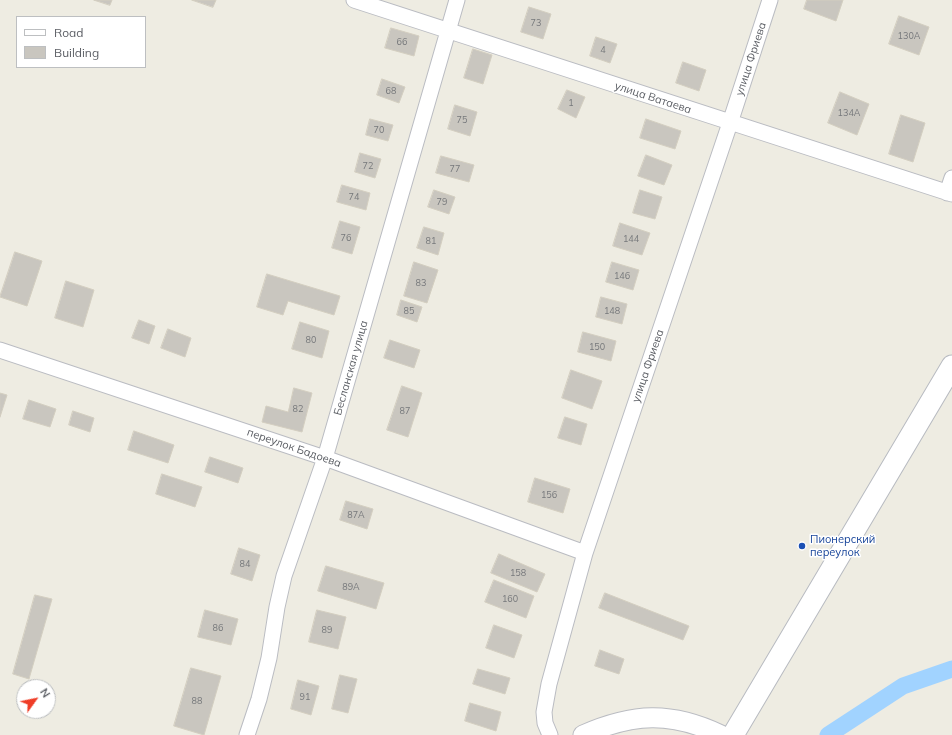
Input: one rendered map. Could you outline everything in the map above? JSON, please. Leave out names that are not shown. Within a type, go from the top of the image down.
[{"type":"main road","points":[[733,735],[952,366]]},
{"type":"street","name":"улица Ватаева","points":[[354,0],[950,193]]},
{"type":"street","name":"Бесланская улица","points":[[246,735],[259,699],[284,576],[325,458],[457,0]]},
{"type":"street","name":"улица Фриева","points":[[550,735],[545,723],[544,712],[549,684],[585,553],[770,0]]},
{"type":"street","points":[[950,193],[952,178]]},
{"type":"street","name":"переулок Бадоева","points":[[0,350],[325,458],[585,553]]},
{"type":"street","points":[[583,735],[604,726],[625,721],[654,718],[680,720],[704,727],[721,735]]},
{"type":"building","points":[[94,0],[112,0],[110,5]]},
{"type":"building","points":[[192,0],[216,0],[213,7]]},
{"type":"building","points":[[807,0],[843,0],[836,21],[804,9]]},
{"type":"building","points":[[529,7],[551,14],[543,39],[521,32]]},
{"type":"building","points":[[899,16],[929,27],[919,55],[889,44]]},
{"type":"building","points":[[391,28],[419,36],[414,56],[385,48]]},
{"type":"building","points":[[596,37],[617,44],[610,63],[590,56]]},
{"type":"building","points":[[473,49],[492,55],[483,84],[464,78]]},
{"type":"building","points":[[683,62],[706,70],[699,91],[676,83]]},
{"type":"building","points":[[382,79],[405,87],[399,103],[377,95]]},
{"type":"building","points":[[567,90],[585,97],[576,118],[558,109]]},
{"type":"building","points":[[840,92],[869,104],[857,135],[828,123]]},
{"type":"building","points":[[455,105],[477,112],[470,136],[448,129]]},
{"type":"building","points":[[901,115],[925,123],[913,162],[889,154]]},
{"type":"building","points":[[370,119],[393,125],[388,141],[366,135]]},
{"type":"building","points":[[646,119],[681,131],[675,149],[640,138]]},
{"type":"building","points":[[360,153],[381,159],[375,178],[355,172]]},
{"type":"building","points":[[646,155],[672,165],[664,185],[638,176]]},
{"type":"building","points":[[441,156],[474,165],[469,182],[436,173]]},
{"type":"building","points":[[342,185],[370,193],[366,210],[337,202]]},
{"type":"building","points":[[434,190],[455,197],[449,214],[428,207]]},
{"type":"building","points":[[640,190],[662,197],[655,219],[633,213]]},
{"type":"building","points":[[340,221],[360,227],[352,254],[332,248]]},
{"type":"building","points":[[620,223],[650,233],[642,255],[613,246]]},
{"type":"building","points":[[424,227],[444,233],[438,255],[417,248]]},
{"type":"building","points":[[15,252],[42,261],[27,306],[0,297]]},
{"type":"building","points":[[414,262],[438,270],[427,303],[404,296]]},
{"type":"building","points":[[612,262],[639,270],[633,290],[606,282]]},
{"type":"building","points":[[267,274],[340,296],[334,315],[288,301],[283,315],[257,307]]},
{"type":"building","points":[[66,281],[94,290],[83,327],[55,318]]},
{"type":"building","points":[[601,297],[627,304],[622,324],[596,317]]},
{"type":"building","points":[[401,300],[422,307],[417,322],[397,315]]},
{"type":"building","points":[[139,320],[155,326],[149,344],[132,338]]},
{"type":"building","points":[[300,322],[329,331],[322,358],[292,349]]},
{"type":"building","points":[[168,329],[191,338],[185,357],[161,348]]},
{"type":"building","points":[[583,332],[616,341],[611,361],[578,352]]},
{"type":"building","points":[[390,340],[420,350],[414,368],[384,358]]},
{"type":"building","points":[[571,370],[602,381],[592,409],[562,398]]},
{"type":"building","points":[[402,386],[422,393],[408,437],[387,430]]},
{"type":"building","points":[[294,388],[312,393],[302,432],[262,422],[266,406],[288,412]]},
{"type":"building","points":[[0,393],[7,395],[0,417]]},
{"type":"building","points":[[29,400],[56,409],[50,427],[23,419]]},
{"type":"building","points":[[73,411],[94,418],[90,432],[69,425]]},
{"type":"building","points":[[565,417],[587,424],[581,445],[558,438]]},
{"type":"building","points":[[134,431],[174,445],[168,463],[128,450]]},
{"type":"building","points":[[210,457],[243,468],[238,483],[205,472]]},
{"type":"building","points":[[162,474],[202,487],[195,507],[156,494]]},
{"type":"building","points":[[535,478],[570,489],[563,513],[528,502]]},
{"type":"building","points":[[346,501],[373,509],[367,529],[340,520]]},
{"type":"building","points":[[239,548],[260,555],[252,581],[231,574]]},
{"type":"building","points":[[499,554],[545,574],[537,592],[491,573]]},
{"type":"building","points":[[326,566],[384,583],[376,609],[318,591]]},
{"type":"building","points":[[494,580],[534,596],[526,618],[485,602]]},
{"type":"building","points":[[605,593],[689,626],[683,640],[599,608]]},
{"type":"building","points":[[35,595],[52,599],[29,679],[13,674]]},
{"type":"building","points":[[205,610],[238,619],[231,645],[198,637]]},
{"type":"building","points":[[317,610],[346,617],[338,649],[309,642]]},
{"type":"building","points":[[494,625],[522,635],[514,658],[486,648]]},
{"type":"building","points":[[600,650],[624,659],[619,674],[595,666]]},
{"type":"building","points":[[191,668],[221,676],[204,735],[174,726]]},
{"type":"building","points":[[478,669],[510,678],[505,694],[473,684]]},
{"type":"building","points":[[340,675],[357,679],[348,713],[332,709]]},
{"type":"building","points":[[298,680],[319,686],[311,715],[291,709]]},
{"type":"building","points":[[470,703],[501,712],[496,731],[465,721]]},
{"type":"waterway","points":[[828,735],[903,686],[952,669]]},
{"type":"place","name":"Пионерский переулок","points":[[802,546]]}]
